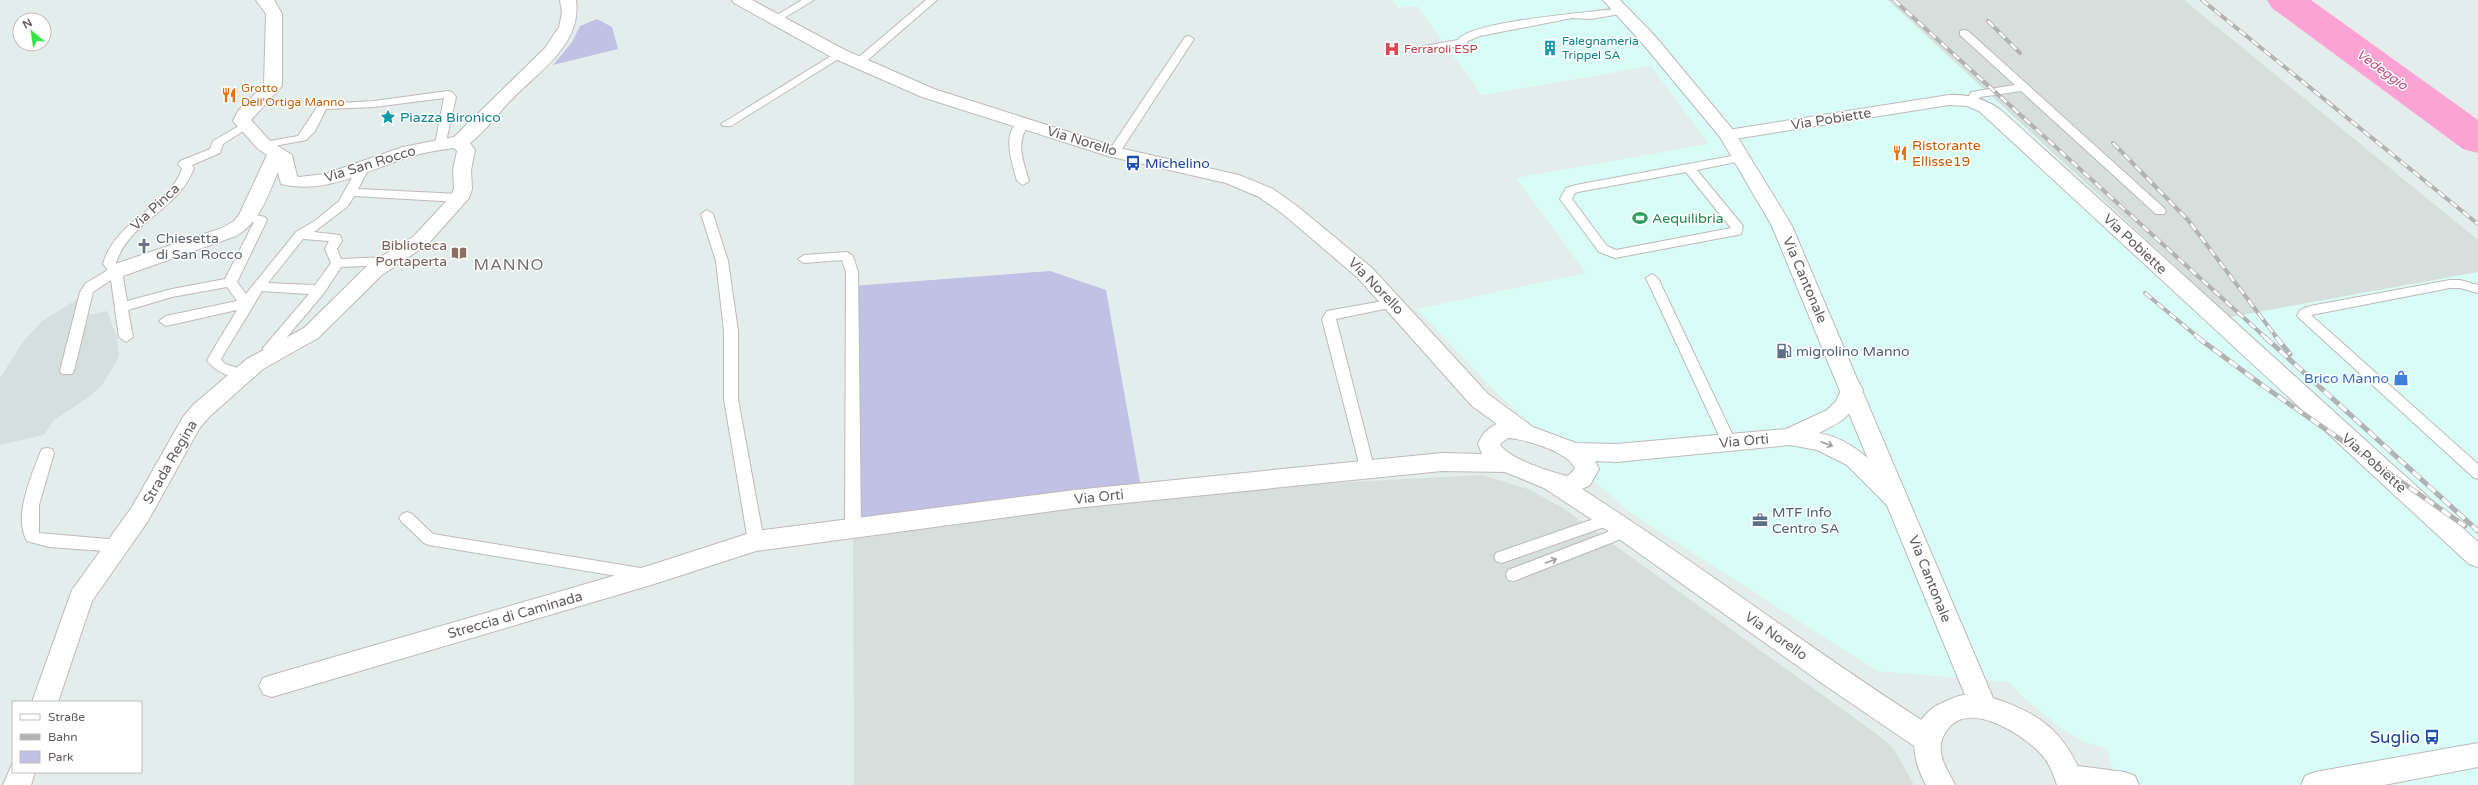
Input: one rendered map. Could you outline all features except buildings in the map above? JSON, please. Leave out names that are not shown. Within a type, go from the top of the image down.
[{"type":"street","points":[[244,126],[242,121],[244,115],[274,86],[274,14],[271,6],[264,0]]},
{"type":"street","points":[[450,143],[477,129],[508,93],[557,45],[568,23],[570,9],[568,0]]},
{"type":"street","name":"Via Norello","points":[[740,0],[839,54],[928,93],[1114,152],[1232,179],[1266,193],[1337,247],[1394,304],[1480,400],[1526,433]]},
{"type":"street","name":"Via Cantonale","points":[[1616,5],[1683,79],[1728,135],[1782,226],[1852,390],[1983,707]]},
{"type":"street","name":"Via Pobiette","points":[[1728,135],[1949,100],[1972,102],[1996,115],[2478,557]]},
{"type":"street","name":"Via San Rocco","points":[[244,126],[284,159],[287,178],[293,182],[330,178],[408,151],[450,143]]},
{"type":"street","points":[[450,143],[466,150],[462,170],[463,189],[459,198]]},
{"type":"street","points":[[116,271],[229,232],[242,225],[248,217],[270,149]]},
{"type":"street","name":"Strada Regina","points":[[45,701],[81,597],[119,546],[140,514],[191,423],[201,411],[242,374],[261,360],[311,333],[368,276],[388,261],[412,248],[421,240],[459,198]]},
{"type":"street","name":"Via Orti","points":[[1571,451],[1616,453],[1789,437],[1835,416],[1845,405],[1852,390]]},
{"type":"street","name":"Via Norello","points":[[1480,400],[1494,455],[1505,463],[1552,482],[1868,702],[1927,739]]},
{"type":"street","name":"Via Norello","points":[[1491,440],[1505,430],[1526,433],[1571,451],[1581,457],[1585,474],[1595,497],[1617,526]]},
{"type":"street","points":[[1789,437],[1822,442],[1855,459],[1899,503]]},
{"type":"street","name":"Via Orti","points":[[1442,462],[1491,440]]},
{"type":"street","name":"Via Orti","points":[[1585,474],[1616,453]]},
{"type":"street","name":"Via Orti","points":[[756,541],[853,527],[1075,499],[1368,471],[1442,462],[1505,463]]},
{"type":"street","name":"Via Norello","points":[[1552,482],[1570,485],[1585,474]]},
{"type":"street","name":"Streccia di Caminada","points":[[272,686],[651,575],[756,541]]},
{"type":"street","points":[[1941,785],[1933,773],[1927,755],[1927,739],[1933,724],[1946,713],[1963,708],[1983,707],[2002,712],[2038,732],[2053,746],[2064,762],[2070,781],[2125,785]]},
{"type":"street","points":[[2315,785],[2478,755]]},
{"type":"street","points":[[17,785],[21,773]]},
{"type":"lane","points":[[775,19],[809,0]]},
{"type":"lane","points":[[858,63],[932,0]]},
{"type":"lane","points":[[1418,50],[1462,43],[1464,39],[1477,33],[1572,15],[1591,16],[1616,5]]},
{"type":"lane","points":[[1964,33],[2160,210]]},
{"type":"lane","points":[[1114,152],[1188,39]]},
{"type":"lane","points":[[727,124],[839,54]]},
{"type":"lane","points":[[1972,102],[1975,94],[2024,87]]},
{"type":"lane","points":[[270,149],[302,138],[310,128],[319,109],[323,106],[379,104],[448,94],[450,97],[450,143]]},
{"type":"lane","points":[[1023,124],[1016,132],[1014,141],[1023,181]]},
{"type":"lane","name":"Via Pinca","points":[[116,271],[109,264],[118,243],[179,186],[187,174],[188,168],[184,164],[216,151],[217,143],[244,126]]},
{"type":"lane","points":[[1689,168],[1737,226],[1737,231],[1615,254],[1599,245],[1566,199],[1570,191],[1576,189],[1742,158]]},
{"type":"lane","points":[[242,374],[220,367],[214,360],[218,351],[239,321],[246,304],[258,288],[300,235],[344,203],[364,166]]},
{"type":"lane","points":[[351,192],[459,198]]},
{"type":"lane","points":[[707,214],[722,261],[731,331],[731,399],[756,541]]},
{"type":"lane","points":[[230,282],[261,220],[248,217]]},
{"type":"lane","points":[[300,235],[336,238],[336,241],[331,249],[337,263]]},
{"type":"lane","points":[[804,259],[847,256],[852,272],[853,527]]},
{"type":"lane","points":[[337,263],[388,261]]},
{"type":"lane","points":[[272,354],[269,351],[270,348],[319,290],[337,263]]},
{"type":"lane","points":[[67,371],[87,292],[91,286],[116,271],[126,337]]},
{"type":"lane","points":[[1652,278],[1729,442]]},
{"type":"lane","points":[[122,307],[172,293],[230,282]]},
{"type":"lane","points":[[230,282],[246,304]]},
{"type":"lane","points":[[2478,289],[2460,284],[2450,284],[2310,310],[2305,313],[2304,316],[2478,473]]},
{"type":"lane","points":[[258,288],[319,290]]},
{"type":"lane","points":[[166,321],[246,304]]},
{"type":"lane","points":[[1368,471],[1329,319],[1332,314],[1342,310],[1394,304]]},
{"type":"lane","points":[[46,453],[32,496],[30,524],[32,537],[48,541],[119,546]]},
{"type":"lane","points":[[407,518],[429,539],[651,575]]},
{"type":"lane","points":[[1502,557],[1617,526]]},
{"type":"lane","points":[[1514,575],[1617,526]]},
{"type":"shaded area","points":[[1392,0],[1888,0],[2230,317],[2478,272],[2478,785],[2118,785],[2107,749],[2085,742],[2064,730],[2023,697],[2009,682],[1877,671],[1628,511],[1497,393],[1417,309],[1586,273],[1516,178],[1709,144],[1651,66],[1482,95],[1417,6],[1398,8]]},
{"type":"shaded area","points":[[1888,0],[2184,0],[2478,240],[2478,272],[2230,317]]},
{"type":"shaded area","points":[[79,298],[74,318],[107,311],[117,338],[119,355],[115,364],[102,385],[90,396],[53,421],[44,435],[0,445],[0,378],[23,342],[42,321]]},
{"type":"shaded area","points":[[1482,475],[1528,489],[1563,508],[1878,735],[1894,749],[1914,785],[854,785],[853,527],[1142,493]]},
{"type":"green space","points":[[597,19],[612,27],[618,49],[553,65],[572,42],[580,26]]},
{"type":"green space","points":[[1050,271],[1106,290],[1142,493],[853,527],[852,286]]},
{"type":"waterway","name":"Vedeggio","points":[[2286,0],[2478,140]]},
{"type":"railway","points":[[1894,0],[2266,338]]},
{"type":"railway","points":[[2202,0],[2478,224]]},
{"type":"railway","points":[[1988,21],[2020,53]]},
{"type":"railway","points":[[2113,143],[2188,220],[2277,338]]},
{"type":"railway","points":[[2145,293],[2199,338]]},
{"type":"railway","points":[[2197,337],[2262,385],[2465,526]]},
{"type":"railway","points":[[2265,337],[2478,531]]},
{"type":"railway","points":[[2276,337],[2290,354]]},
{"type":"place","name":"Falegnameria Trippel SA","points":[[1550,48]]},
{"type":"place","name":"Ferraroli ESP","points":[[1392,49]]},
{"type":"place","name":"Grotto Dell'Ortiga Manno","points":[[229,95]]},
{"type":"place","name":"Piazza Bironico","points":[[388,117]]},
{"type":"place","name":"Ristorante Ellisse19","points":[[1900,153]]},
{"type":"place","name":"Michelino","points":[[1133,163]]},
{"type":"place","name":"Aequilibria","points":[[1640,218]]},
{"type":"place","name":"Chiesetta di San Rocco","points":[[144,246]]},
{"type":"place","name":"Biblioteca Portaperta","points":[[459,253]]},
{"type":"place","name":"migrolino Manno","points":[[1784,351]]},
{"type":"place","name":"Brico Manno","points":[[2401,378]]},
{"type":"place","name":"MTF Info Centro SA","points":[[1760,520]]},
{"type":"place","name":"Suglio","points":[[2432,737]]},
{"type":"district","name":"MANNO","points":[[509,265]]}]
